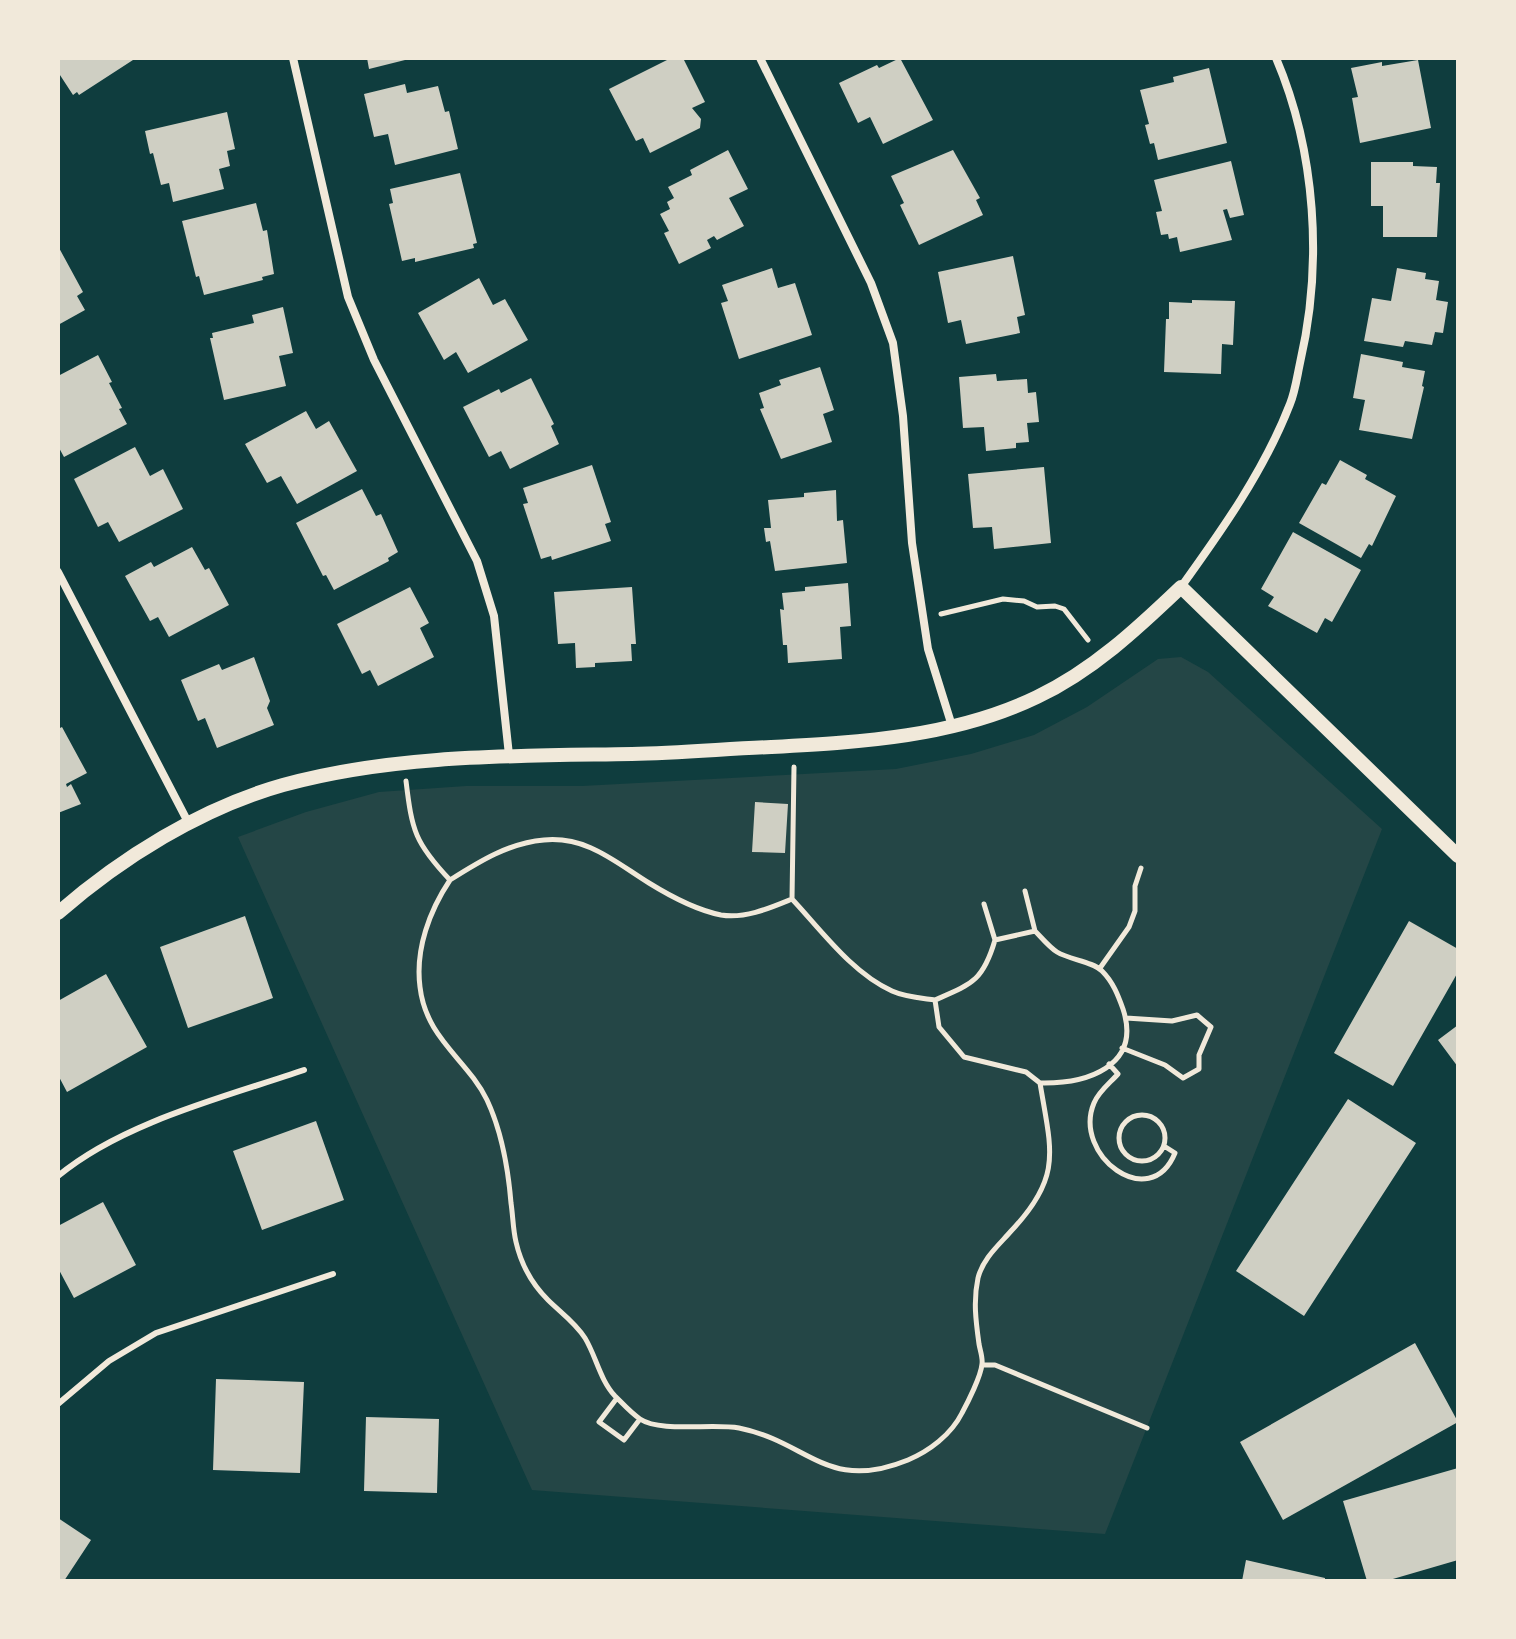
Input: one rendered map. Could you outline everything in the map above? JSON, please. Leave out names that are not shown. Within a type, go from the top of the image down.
[{"type":"street","points":[[293,58],[348,297],[374,360],[477,561],[486,589],[494,616],[509,755]]},
{"type":"street","points":[[760,58],[871,283],[893,343],[903,416],[912,543],[928,649],[953,727]]},
{"type":"street","points":[[58,913],[148,846],[235,802],[281,785],[343,771],[509,755],[635,754],[878,740],[953,727],[1038,697],[1100,657],[1130,635],[1181,587],[1259,470],[1291,402],[1306,338],[1313,226],[1305,161],[1291,93],[1276,58]]},
{"type":"street","points":[[58,572],[189,824]]},
{"type":"street","points":[[1181,587],[1458,856]]},
{"type":"lane","points":[[58,1176],[103,1145],[154,1122],[304,1070]]},
{"type":"lane","points":[[58,1404],[109,1361],[156,1333],[333,1274]]},
{"type":"path","points":[[924,618],[1003,599],[1024,601],[1037,607],[1055,606],[1064,609],[1100,657]]},
{"type":"path","points":[[795,746],[792,899],[855,965],[894,993],[935,1000],[976,979],[988,964],[995,940],[984,904]]},
{"type":"path","points":[[404,765],[411,824],[424,850],[450,880]]},
{"type":"path","points":[[792,899],[761,912],[723,915],[677,899],[598,849],[572,841],[547,839],[503,850],[450,880],[425,930],[419,977],[423,1003],[440,1038],[485,1095],[491,1110],[507,1163],[515,1240],[521,1263],[547,1299],[570,1319],[585,1338],[598,1368],[617,1398],[640,1419],[672,1426],[736,1427],[762,1434],[822,1464],[866,1473],[920,1455],[945,1436],[961,1415],[982,1365],[975,1314],[979,1275],[986,1259],[1029,1212],[1049,1172],[1051,1150],[1040,1083]]},
{"type":"path","points":[[1100,968],[1129,927],[1135,911],[1135,886],[1141,868]]},
{"type":"path","points":[[935,1000],[939,1027],[964,1057],[1026,1072],[1040,1083],[1064,1084],[1084,1080],[1101,1072],[1118,1057],[1126,1038],[1126,1018],[1113,984],[1100,968],[1055,951],[1035,931],[1025,891]]},
{"type":"path","points":[[995,940],[1035,931]]},
{"type":"path","points":[[1122,1048],[1165,1065],[1183,1078],[1199,1069],[1199,1055],[1211,1027],[1197,1015],[1172,1021],[1126,1018]]},
{"type":"path","points":[[1109,1064],[1118,1074],[1099,1094],[1091,1116],[1098,1153],[1105,1162],[1127,1176],[1151,1178],[1162,1172],[1175,1153],[1164,1146]]},
{"type":"path","points":[[1150,1115],[1162,1124],[1164,1146],[1153,1158],[1137,1161],[1120,1146],[1119,1130],[1128,1118],[1150,1115]]},
{"type":"path","points":[[982,1365],[995,1365],[1147,1428]]},
{"type":"path","points":[[617,1398],[599,1422],[624,1440],[640,1419]]},
{"type":"shaded area","points":[[1181,657],[1208,672],[1382,829],[1105,1534],[532,1490],[238,837],[306,812],[379,792],[466,786],[582,786],[896,769],[971,754],[1034,735],[1087,707],[1158,659]]},
{"type":"building","points":[[58,58],[133,60],[79,95],[77,92],[73,95],[58,72]]},
{"type":"building","points":[[367,58],[409,58],[409,59],[369,69]]},
{"type":"building","points":[[671,58],[683,58],[705,102],[692,108],[701,119],[700,128],[650,153],[643,138],[636,141],[609,89]]},
{"type":"building","points":[[900,58],[933,120],[883,144],[870,117],[858,123],[839,83]]},
{"type":"building","points":[[1418,60],[1431,128],[1360,143],[1352,98],[1358,97],[1351,68]]},
{"type":"building","points":[[1209,68],[1227,143],[1158,160],[1145,125],[1149,124],[1140,90],[1174,82],[1173,77]]},
{"type":"building","points":[[405,84],[407,93],[438,86],[445,112],[449,111],[458,149],[395,165],[388,134],[374,137],[364,94]]},
{"type":"building","points":[[227,112],[235,149],[227,151],[230,166],[219,169],[224,189],[173,202],[169,183],[161,185],[145,131]]},
{"type":"building","points":[[728,150],[748,189],[729,198],[744,226],[717,240],[714,236],[707,240],[711,248],[679,264],[664,233],[669,231],[660,214],[670,209],[667,202],[674,198],[668,187],[692,175],[690,170]]},
{"type":"building","points":[[953,150],[980,198],[976,200],[983,215],[919,245],[900,205],[904,203],[891,176]]},
{"type":"building","points":[[1231,161],[1244,215],[1230,218],[1227,209],[1223,210],[1232,240],[1180,252],[1177,237],[1169,239],[1168,234],[1161,235],[1156,212],[1162,211],[1154,180]]},
{"type":"building","points":[[1371,162],[1413,162],[1413,166],[1437,167],[1436,183],[1440,183],[1437,237],[1383,237],[1383,206],[1371,206]]},
{"type":"building","points":[[460,173],[477,243],[473,244],[474,248],[415,262],[415,258],[402,261],[389,204],[393,203],[390,189]]},
{"type":"building","points":[[256,203],[263,231],[267,230],[274,274],[262,277],[263,280],[204,295],[199,276],[196,277],[182,221]]},
{"type":"building","points":[[58,246],[83,292],[77,296],[85,310],[58,325]]},
{"type":"building","points":[[1013,256],[1025,315],[1017,317],[1020,333],[966,344],[961,320],[948,323],[938,272]]},
{"type":"building","points":[[772,268],[778,288],[795,283],[812,335],[739,359],[721,303],[728,301],[722,285]]},
{"type":"building","points":[[1397,268],[1426,273],[1425,279],[1439,281],[1436,300],[1448,302],[1443,333],[1435,332],[1432,345],[1405,341],[1403,347],[1364,341],[1372,298],[1391,301]]},
{"type":"building","points":[[479,278],[493,305],[505,299],[528,340],[468,373],[456,352],[444,360],[418,313]]},
{"type":"building","points":[[1192,300],[1235,301],[1233,345],[1222,344],[1221,374],[1164,372],[1169,302],[1192,303]]},
{"type":"building","points":[[283,307],[293,353],[279,356],[286,386],[224,400],[210,338],[213,338],[212,333],[254,323],[252,315]]},
{"type":"building","points":[[1361,354],[1403,362],[1402,367],[1425,371],[1412,439],[1359,430],[1365,400],[1353,398]]},
{"type":"building","points":[[98,355],[112,382],[109,383],[127,424],[64,457],[58,446],[58,376]]},
{"type":"building","points":[[820,367],[834,410],[823,414],[832,442],[781,459],[760,409],[764,408],[759,393],[781,385],[779,380]]},
{"type":"building","points":[[996,374],[997,381],[1027,379],[1028,393],[1036,392],[1039,422],[1027,423],[1029,442],[1016,443],[1016,448],[986,451],[984,427],[963,428],[959,377]]},
{"type":"building","points":[[531,378],[554,424],[551,426],[559,444],[510,469],[501,451],[489,457],[463,407],[499,389],[501,393]]},
{"type":"building","points":[[306,411],[316,429],[329,421],[357,471],[297,504],[281,476],[267,483],[245,444]]},
{"type":"building","points":[[135,447],[150,476],[163,469],[183,509],[119,542],[108,522],[98,527],[74,479]]},
{"type":"building","points":[[1340,460],[1367,475],[1365,479],[1396,496],[1372,546],[1369,544],[1361,558],[1299,523],[1322,483],[1326,485]]},
{"type":"building","points":[[592,465],[611,522],[605,524],[611,541],[552,560],[551,556],[541,559],[523,504],[528,503],[523,488]]},
{"type":"building","points":[[1044,467],[1051,543],[994,549],[992,527],[973,528],[968,474]]},
{"type":"building","points":[[362,489],[376,516],[381,514],[398,552],[388,558],[389,561],[334,590],[326,575],[323,576],[296,523]]},
{"type":"building","points":[[836,490],[837,521],[843,520],[847,563],[775,571],[770,541],[766,542],[764,528],[771,528],[768,500]]},
{"type":"building","points":[[1293,532],[1361,570],[1332,622],[1325,618],[1317,633],[1268,606],[1274,597],[1261,589]]},
{"type":"building","points":[[192,547],[205,570],[209,568],[229,605],[169,637],[158,617],[150,621],[125,576],[151,562],[154,567]]},
{"type":"building","points":[[848,583],[851,626],[840,627],[842,659],[788,663],[787,645],[783,645],[782,593],[805,591],[805,587]]},
{"type":"building","points":[[410,587],[429,623],[420,628],[434,657],[378,686],[370,670],[362,674],[337,624]]},
{"type":"building","points":[[632,587],[636,644],[631,644],[632,661],[595,663],[595,667],[576,668],[575,643],[558,644],[554,592]]},
{"type":"building","points":[[254,657],[270,701],[267,708],[274,725],[217,748],[205,718],[198,721],[181,680],[219,664],[222,670]]},
{"type":"building","points":[[62,727],[87,773],[66,784],[67,787],[71,784],[81,804],[58,813],[58,729]]},
{"type":"building","points":[[755,802],[788,804],[785,853],[752,852]]},
{"type":"building","points":[[245,916],[273,998],[188,1028],[160,947]]},
{"type":"building","points":[[1409,921],[1458,949],[1458,972],[1393,1086],[1334,1053]]},
{"type":"building","points":[[106,974],[147,1047],[67,1092],[58,1075],[58,1001]]},
{"type":"building","points":[[1458,1025],[1458,1067],[1438,1040]]},
{"type":"building","points":[[1348,1099],[1416,1143],[1304,1316],[1236,1271]]},
{"type":"building","points":[[316,1121],[344,1200],[262,1230],[233,1151]]},
{"type":"building","points":[[103,1202],[136,1265],[74,1298],[58,1268],[58,1226]]},
{"type":"building","points":[[1415,1343],[1458,1422],[1283,1520],[1240,1442]]},
{"type":"building","points":[[216,1379],[304,1382],[300,1473],[213,1470]]},
{"type":"building","points":[[366,1417],[439,1419],[437,1493],[364,1491]]},
{"type":"building","points":[[1458,1468],[1458,1560],[1386,1581],[1367,1581],[1343,1501]]},
{"type":"building","points":[[58,1518],[91,1540],[64,1581],[58,1581]]},
{"type":"building","points":[[1246,1560],[1325,1578],[1325,1581],[1242,1581]]}]
